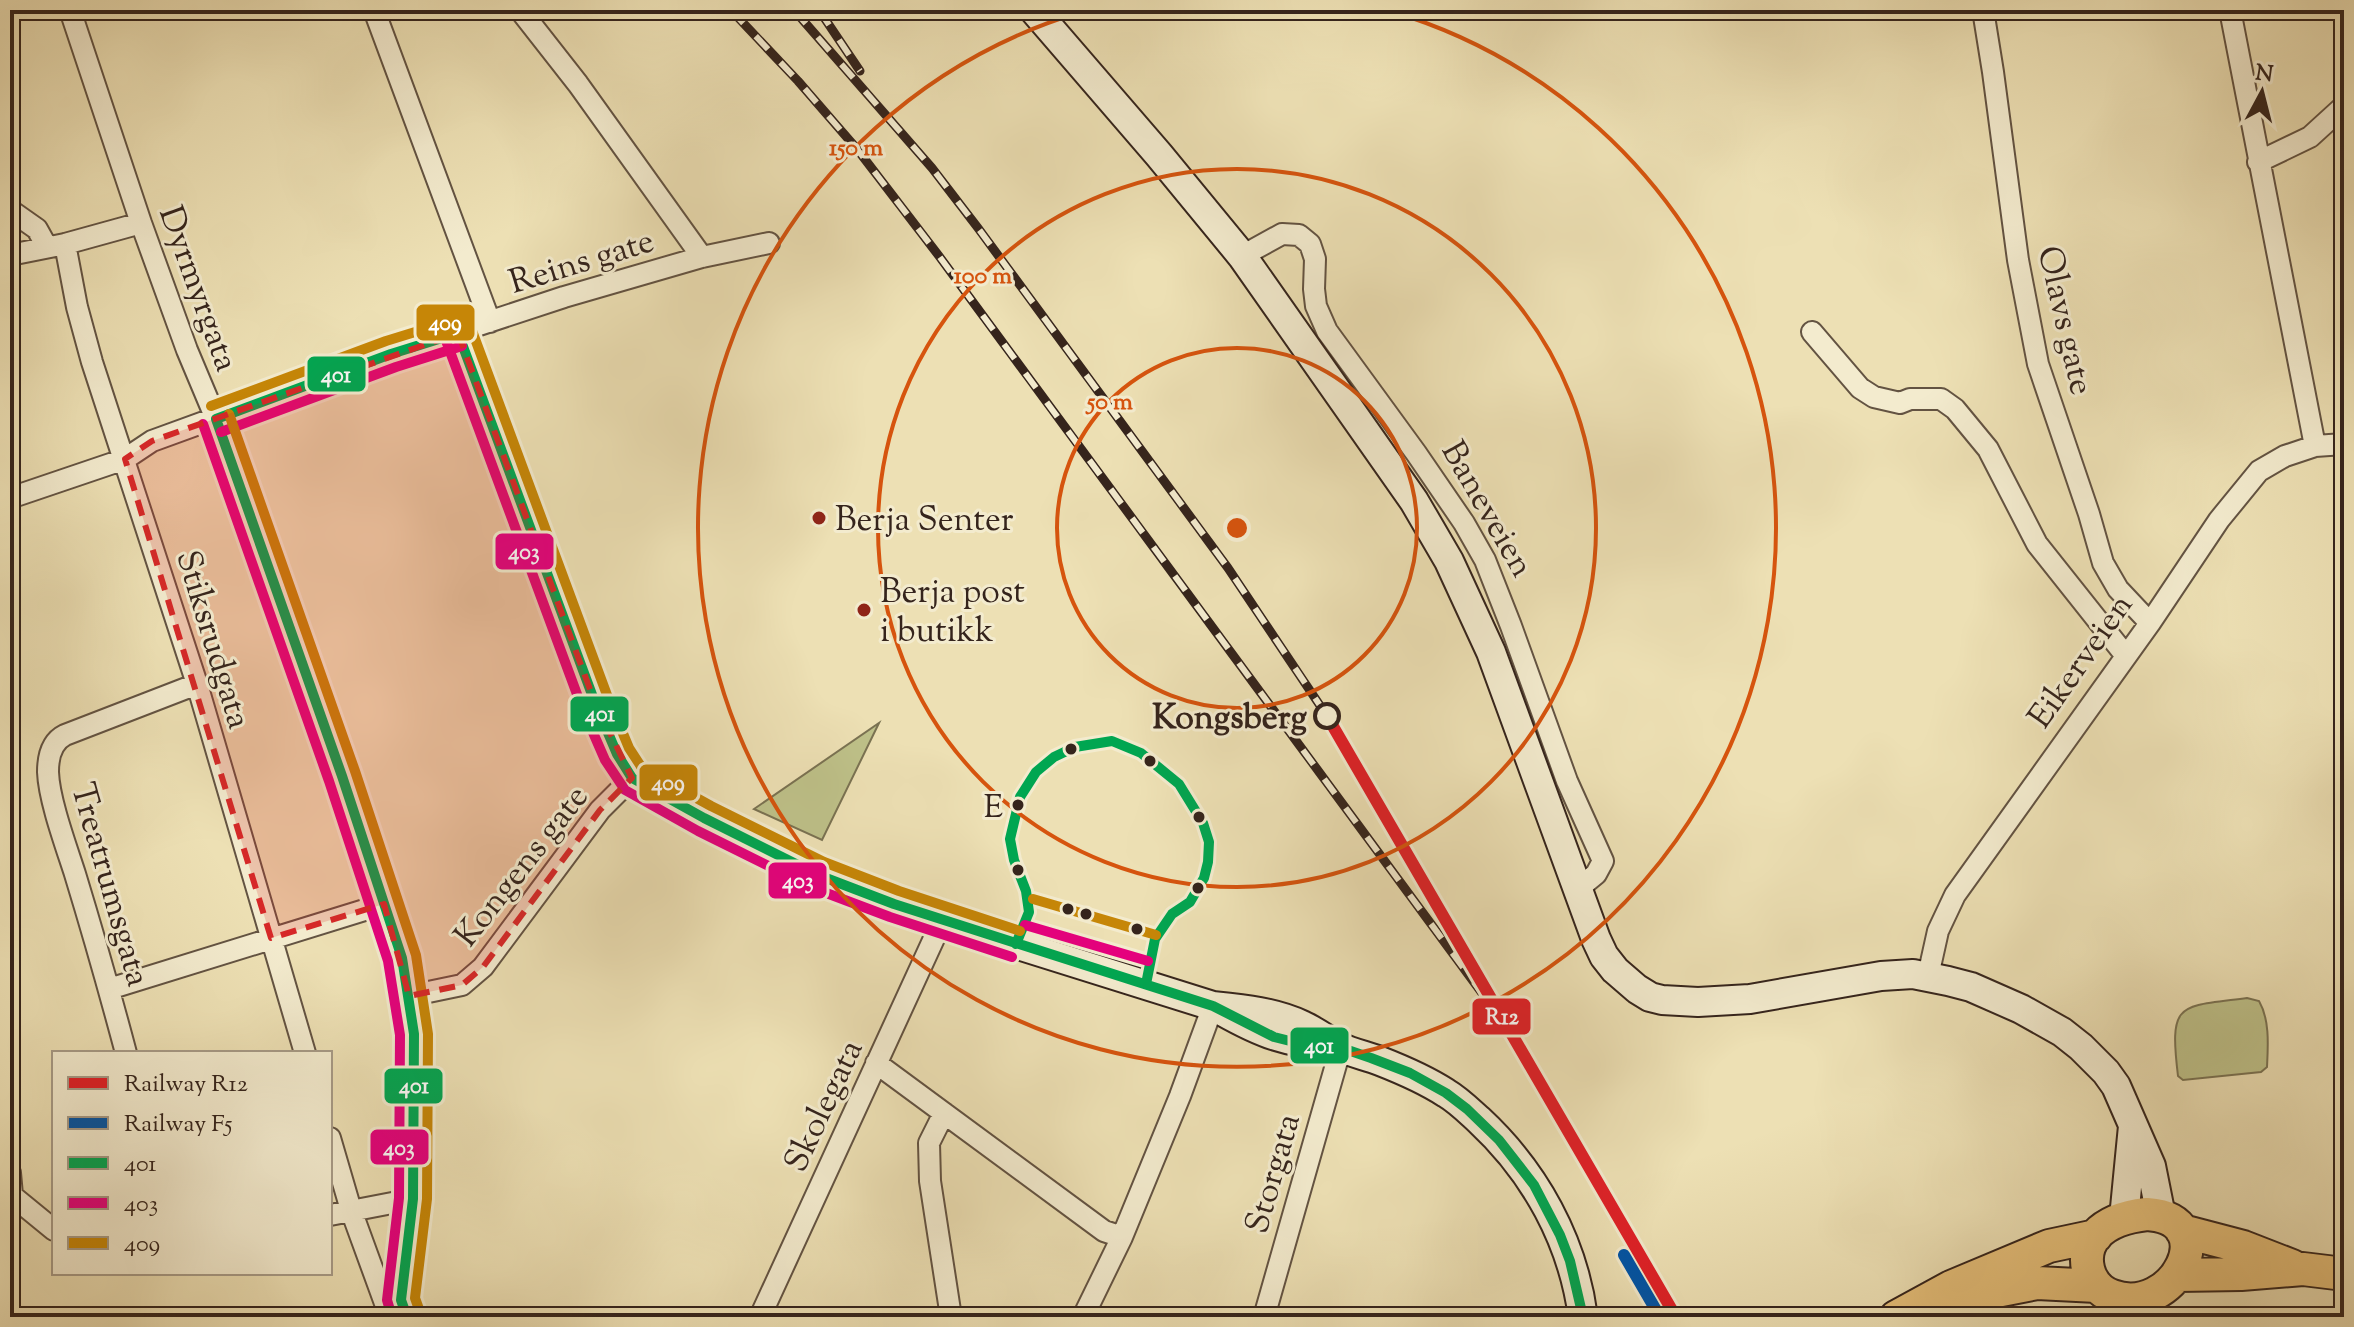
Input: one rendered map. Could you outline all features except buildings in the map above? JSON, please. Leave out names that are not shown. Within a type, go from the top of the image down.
[{"type":"main road","name":"Baneveien","points":[[1038,12],[1242,256],[1408,492],[1449,561],[1491,652],[1604,956],[1637,989],[1662,1000],[1724,1001],[1801,992],[1881,976],[1928,976]]},
{"type":"main road","points":[[942,921],[1213,1006],[1254,1029],[1297,1043],[1341,1047],[1401,1070],[1448,1094],[1488,1129],[1525,1171],[1552,1216],[1577,1281],[1583,1317]]},
{"type":"main road","points":[[1928,976],[1971,987],[2021,1009],[2062,1032],[2106,1072],[2123,1099],[2171,1223],[2185,1238],[2187,1254],[2161,1295]]},
{"type":"main road","points":[[2124,1218],[2133,1125]]},
{"type":"main road","points":[[2110,1300],[2091,1278],[2088,1252],[2096,1236],[2109,1225],[2124,1218],[2147,1214],[2303,1269]]},
{"type":"main road","points":[[1907,1312],[1951,1287],[2049,1246],[2096,1236]]},
{"type":"main road","points":[[1907,1312],[2037,1283],[2110,1300],[2161,1295],[2241,1274],[2303,1269],[2344,1274]]},
{"type":"street","name":"Dyrmyrgata","points":[[70,10],[141,223],[187,350],[216,419],[342,776],[402,958],[414,1034],[413,1199],[404,1308]]},
{"type":"street","points":[[374,10],[490,322]]},
{"type":"street","points":[[520,10],[578,84],[702,257]]},
{"type":"street","points":[[2230,10],[2315,446]]},
{"type":"street","name":"Olavs gate","points":[[1988,12],[2018,260],[2038,364],[2103,563],[2118,589],[2150,623]]},
{"type":"street","points":[[2258,162],[2310,137],[2344,106]]},
{"type":"street","points":[[10,210],[56,246]]},
{"type":"street","points":[[10,255],[141,223]]},
{"type":"street","name":"Baneveien","points":[[1242,256],[1282,234],[1299,235],[1310,244],[1315,259],[1316,306],[1327,331],[1416,453],[1464,523],[1485,560],[1567,781],[1603,861],[1596,874],[1579,888]]},
{"type":"street","name":"Reins gate","points":[[10,498],[125,459],[152,441],[391,354],[564,297],[702,257],[769,243]]},
{"type":"street","name":"Stiksrudgata","points":[[56,246],[197,684],[304,1047]]},
{"type":"street","points":[[1812,332],[1860,388],[1874,397],[1900,403],[1910,399],[1941,399],[1955,409],[1988,449],[2037,544],[2126,656]]},
{"type":"street","name":"Kongens gate","points":[[409,996],[462,985],[483,967],[600,810],[632,778],[617,754],[594,700],[458,333]]},
{"type":"street","name":"Eikerveien","points":[[1928,976],[1938,931],[1955,895],[2150,623],[2219,520],[2259,471],[2285,456],[2315,446],[2344,444]]},
{"type":"street","name":"Treatrumsgata","points":[[125,1051],[59,824],[48,774],[50,755],[56,739],[197,684]]},
{"type":"street","points":[[632,778],[818,875],[942,921]]},
{"type":"street","points":[[109,989],[384,904]]},
{"type":"street","name":"Skolegata","points":[[760,1317],[942,921]]},
{"type":"street","points":[[1083,1317],[1152,1166],[1213,1006]]},
{"type":"street","name":"Storgata","points":[[1264,1317],[1341,1047]]},
{"type":"street","points":[[876,1063],[1104,1231],[1122,1237]]},
{"type":"street","points":[[944,1113],[929,1143],[930,1181],[951,1317]]},
{"type":"street","points":[[332,1145],[351,1210],[386,1306],[404,1308]]},
{"type":"street","points":[[10,1173],[11,1195],[52,1228]]},
{"type":"street","points":[[332,1215],[413,1199]]},
{"type":"highlighted area","points":[[458,333],[594,700],[632,778],[600,810],[483,967],[462,985],[409,996],[384,904],[271,938],[125,459],[152,441]]},
{"type":"green space","points":[[879,723],[822,840],[754,809]]},
{"type":"green space","points":[[2247,998],[2259,1001],[2265,1016],[2267,1067],[2261,1072],[2183,1080],[2178,1076],[2175,1033],[2183,1012],[2206,1003]]},
{"type":"railway","points":[[731,10],[857,149],[939,256],[1490,1004],[1543,1087]]},
{"type":"railway","points":[[794,10],[932,168],[978,228],[1228,568],[1327,716]]},
{"type":"railway","points":[[819,10],[860,71]]},
{"type":"rail line","name":"R12","points":[[1327,716],[1676,1317]]},
{"type":"rail line","name":"F5","points":[[1624,1255],[1660,1317]]},
{"type":"transit line","name":"409","points":[[211,406],[386,341],[454,320]]},
{"type":"transit line","name":"409","points":[[471,328],[607,695],[629,748],[642,768],[824,862],[899,891],[1020,931]]},
{"type":"transit line","name":"401","points":[[458,333],[594,700],[617,754],[632,778],[818,875],[894,904],[1213,1006],[1274,1037],[1302,1044],[1339,1047],[1371,1058],[1410,1073],[1446,1093],[1499,1140],[1534,1185],[1570,1261],[1583,1317]]},
{"type":"transit line","name":"401","points":[[216,419],[391,354],[458,333]]},
{"type":"transit line","name":"403","points":[[445,338],[581,705],[605,760],[625,790],[698,831],[813,888],[1012,957]]},
{"type":"transit line","name":"403","points":[[221,432],[396,367],[462,346]]},
{"type":"transit line","name":"409","points":[[229,414],[355,771],[416,955],[428,1034],[427,1199],[415,1298],[420,1312]]},
{"type":"transit line","name":"401","points":[[216,419],[342,776],[402,958],[414,1034],[413,1199],[401,1300],[407,1317]]},
{"type":"transit line","name":"403","points":[[203,424],[329,781],[388,961],[400,1035],[399,1198],[387,1300],[392,1317]]},
{"type":"transit line","name":"401","points":[[1016,944],[1029,912],[1010,839],[1020,797],[1036,772],[1054,757],[1075,747],[1112,741],[1141,753],[1179,784],[1203,823],[1209,842],[1204,878],[1190,902],[1172,914],[1155,939],[1146,984]]},
{"type":"transit line","name":"409","points":[[1033,899],[1156,935]]},
{"type":"transit line","name":"403","points":[[1025,925],[1148,961]]},
{"type":"place","name":"Berja Senter","points":[[819,518]]},
{"type":"place","name":"Berja post i butikk","points":[[864,610]]},
{"type":"place","name":"Kongsberg","points":[[1327,716]]},
{"type":"place","name":"E","points":[[1018,805]]}]
